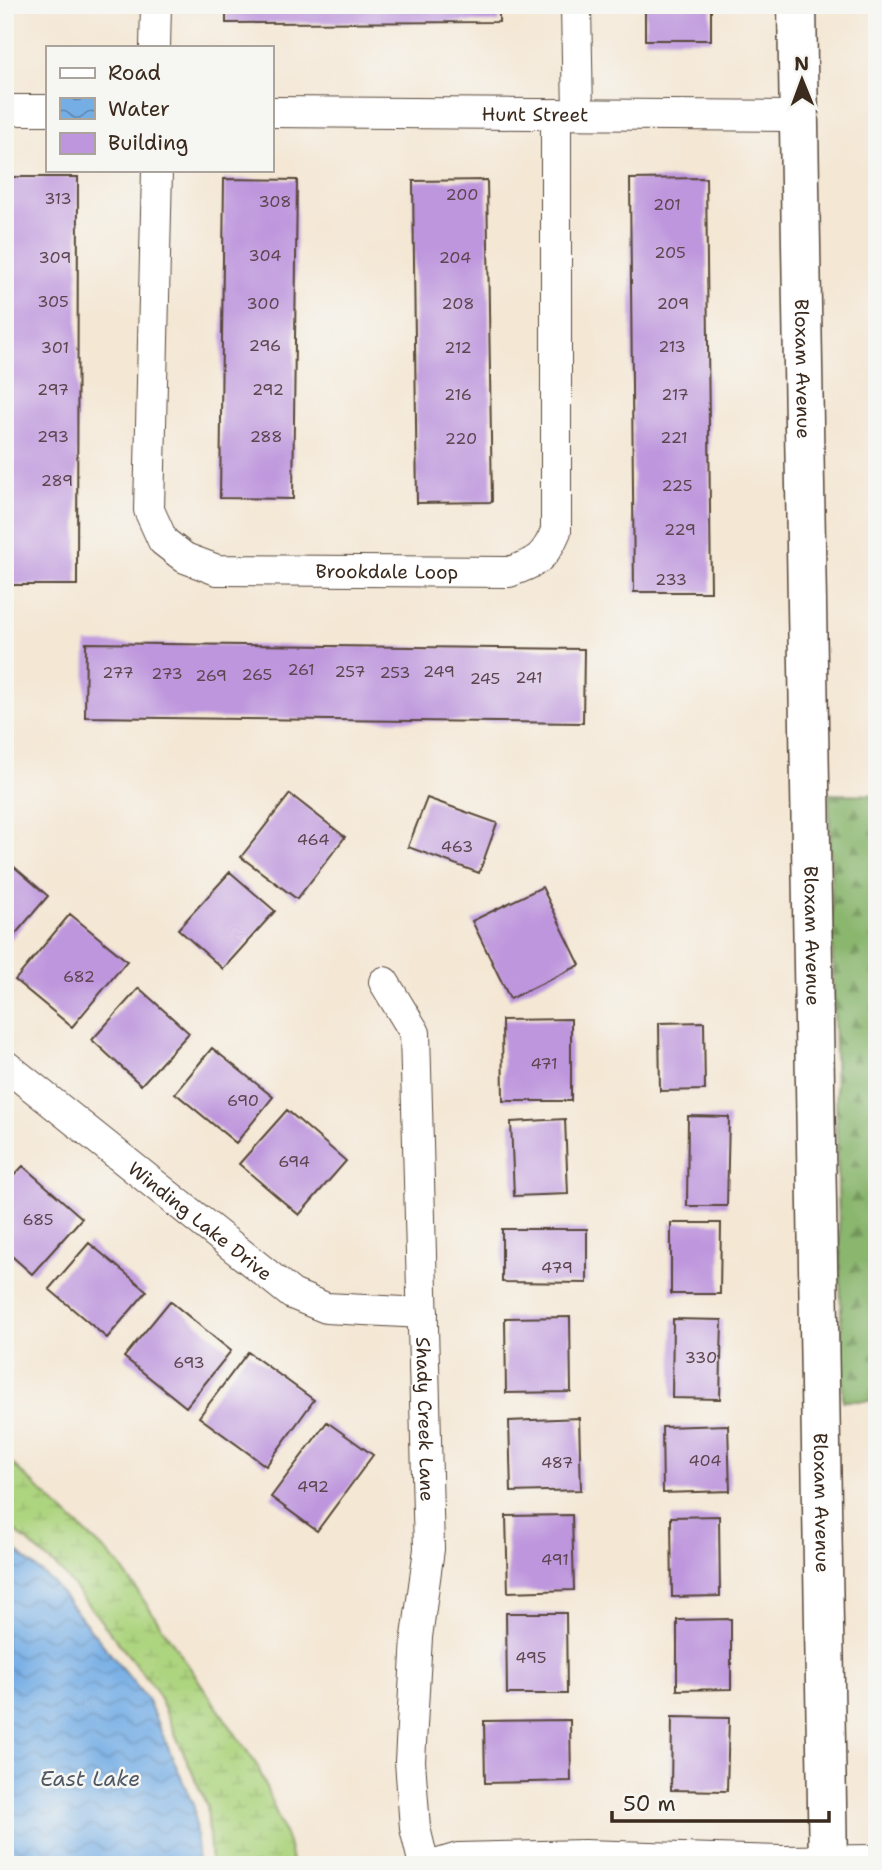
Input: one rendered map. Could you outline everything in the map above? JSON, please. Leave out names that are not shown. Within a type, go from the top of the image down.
[{"type":"street","points":[[155,46],[156,5]]},
{"type":"street","name":"Brookdale Loop","points":[[157,172],[149,510],[163,541],[184,558],[217,570],[509,572],[531,565],[548,550],[556,531],[567,114],[576,5]]},
{"type":"street","name":"Bloxam Avenue","points":[[797,5],[828,1862]]},
{"type":"street","points":[[5,110],[46,110]]},
{"type":"street","name":"Hunt Street","points":[[273,112],[798,116]]},
{"type":"street","name":"Shady Creek Lane","points":[[384,982],[415,1033],[429,1549],[417,1637],[410,1761],[415,1828],[424,1865]]},
{"type":"street","name":"Winding Lake Drive","points":[[5,1065],[292,1294],[326,1308],[423,1313]]},
{"type":"street","points":[[435,1865],[458,1858],[584,1855],[828,1862],[877,1860]]},
{"type":"green space","points":[[829,794],[877,795],[877,1401],[843,1401]]},
{"type":"green space","points":[[5,1457],[118,1563],[258,1767],[288,1843],[293,1865],[211,1863],[207,1806],[156,1690],[61,1571],[5,1522]]},
{"type":"water","name":"East Lake","points":[[5,1541],[53,1583],[147,1699],[194,1807],[198,1865],[5,1865]]},
{"type":"building","points":[[226,5],[499,5],[499,22],[226,23]]},
{"type":"building","points":[[645,5],[711,5],[711,40],[645,40]]},
{"type":"building","points":[[5,177],[78,177],[77,585],[5,585]]},
{"type":"building","points":[[706,178],[711,592],[634,592],[630,179]]},
{"type":"building","points":[[224,179],[297,180],[293,499],[220,498]]},
{"type":"building","points":[[487,180],[492,502],[417,503],[413,181]]},
{"type":"building","points":[[86,643],[584,649],[583,723],[85,717]]},
{"type":"building","points":[[290,794],[345,837],[297,899],[241,857]]},
{"type":"building","points":[[427,798],[497,823],[479,873],[408,847]]},
{"type":"building","points":[[5,859],[48,896],[5,946]]},
{"type":"building","points":[[230,872],[275,911],[223,969],[178,929]]},
{"type":"building","points":[[542,887],[580,965],[510,999],[472,921]]},
{"type":"building","points":[[70,914],[127,961],[72,1027],[15,980]]},
{"type":"building","points":[[139,988],[189,1033],[141,1085],[92,1040]]},
{"type":"building","points":[[571,1019],[571,1101],[503,1101],[502,1020]]},
{"type":"building","points":[[704,1022],[705,1090],[660,1091],[659,1023]]},
{"type":"building","points":[[212,1048],[273,1097],[236,1143],[175,1093]]},
{"type":"building","points":[[287,1110],[346,1161],[299,1215],[239,1164]]},
{"type":"building","points":[[688,1116],[729,1117],[727,1206],[687,1206]]},
{"type":"building","points":[[565,1119],[568,1194],[514,1196],[511,1122]]},
{"type":"building","points":[[23,1166],[82,1218],[32,1274],[5,1250],[5,1185]]},
{"type":"building","points":[[671,1223],[721,1223],[720,1294],[671,1294]]},
{"type":"building","points":[[502,1229],[587,1229],[587,1283],[502,1282]]},
{"type":"building","points":[[89,1243],[147,1291],[107,1338],[49,1289]]},
{"type":"building","points":[[170,1301],[231,1351],[186,1407],[124,1357]]},
{"type":"building","points":[[570,1317],[571,1392],[506,1393],[505,1318]]},
{"type":"building","points":[[673,1319],[722,1320],[720,1399],[672,1398]]},
{"type":"building","points":[[248,1352],[314,1400],[266,1466],[199,1417]]},
{"type":"building","points":[[579,1418],[581,1490],[511,1492],[509,1421]]},
{"type":"building","points":[[327,1422],[373,1455],[317,1531],[271,1497]]},
{"type":"building","points":[[728,1425],[730,1491],[663,1493],[662,1427]]},
{"type":"building","points":[[572,1515],[574,1590],[508,1592],[506,1516]]},
{"type":"building","points":[[719,1516],[720,1596],[672,1597],[671,1517]]},
{"type":"building","points":[[506,1613],[566,1613],[567,1694],[507,1694]]},
{"type":"building","points":[[731,1619],[731,1689],[677,1690],[677,1620]]},
{"type":"building","points":[[672,1717],[729,1718],[727,1791],[671,1790]]},
{"type":"building","points":[[570,1720],[571,1781],[485,1783],[484,1721]]}]
